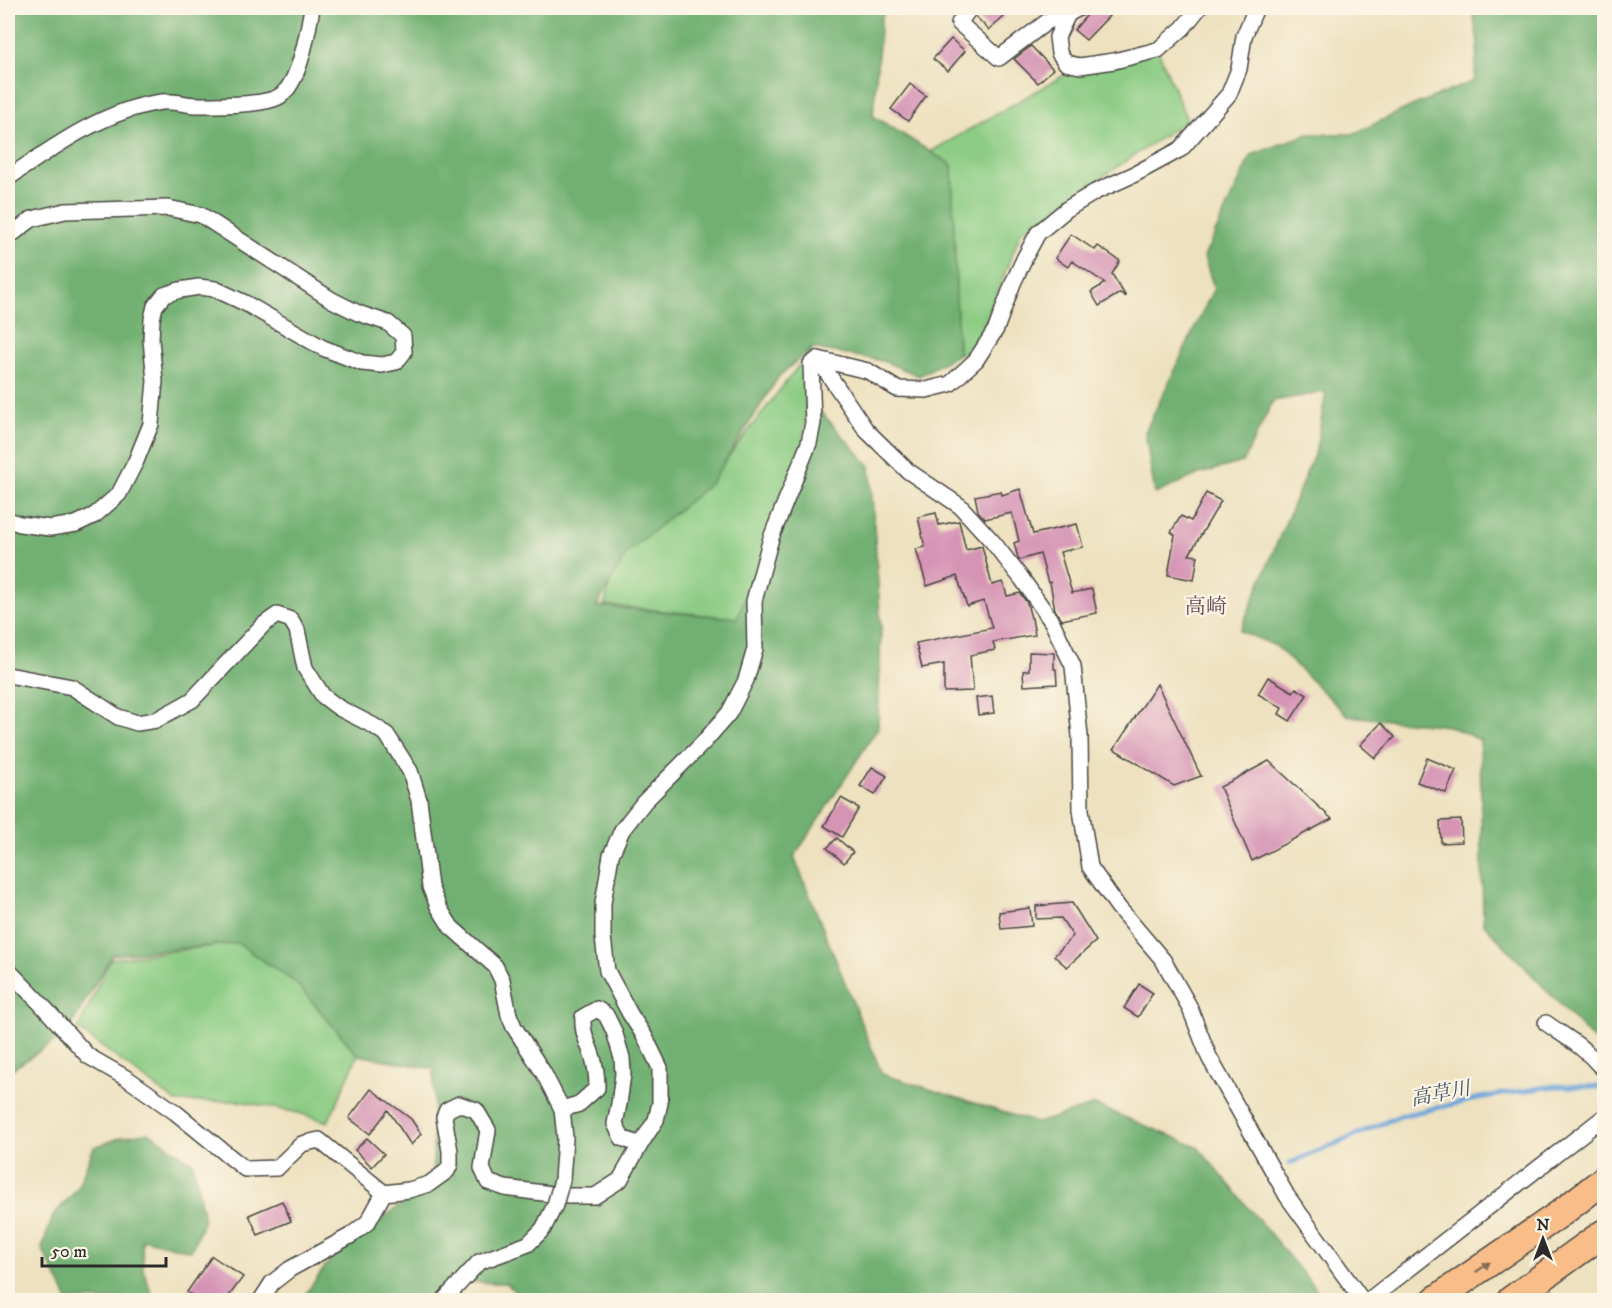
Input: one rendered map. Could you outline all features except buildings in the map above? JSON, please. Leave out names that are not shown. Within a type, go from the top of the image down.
[{"type":"highway","points":[[1435,1300],[1605,1180]]},
{"type":"highway","points":[[1511,1300],[1605,1233]]},
{"type":"street","points":[[8,178],[57,144],[104,120],[135,109],[164,102],[196,105],[234,104],[268,100],[280,96],[292,84],[305,44],[312,8]]},
{"type":"street","points":[[970,8],[959,23],[999,58],[1048,21],[1073,11]]},
{"type":"street","points":[[1073,11],[1058,37],[1059,53],[1066,63],[1080,66],[1114,61],[1158,50],[1183,28],[1199,8]]},
{"type":"street","points":[[8,970],[88,1056],[128,1079],[175,1112],[245,1169],[277,1168],[302,1143],[319,1140],[384,1193],[409,1190],[429,1184],[447,1171],[450,1165],[444,1117],[447,1110],[459,1104],[476,1110],[488,1130],[483,1168],[488,1182],[505,1188],[568,1196],[595,1196],[620,1180],[656,1120],[660,1103],[660,1068],[607,971],[603,937],[603,903],[611,855],[622,830],[644,802],[729,714],[746,680],[754,649],[754,601],[768,548],[809,443],[813,423],[810,364],[818,359],[868,371],[897,389],[926,390],[950,384],[976,360],[996,329],[1013,284],[1038,233],[1067,209],[1095,192],[1135,174],[1180,149],[1229,94],[1239,69],[1244,36],[1256,8]]},
{"type":"street","points":[[8,237],[32,219],[65,211],[168,208],[201,215],[332,300],[358,313],[388,323],[403,336],[404,352],[396,362],[381,365],[362,363],[323,348],[245,303],[215,289],[199,287],[164,295],[155,306],[152,319],[155,381],[151,424],[119,494],[95,515],[76,524],[50,528],[8,520]]},
{"type":"street","points":[[818,359],[866,430],[908,471],[960,506],[992,541],[1052,622],[1073,666],[1080,745],[1081,810],[1090,867],[1118,907],[1163,960],[1189,1006],[1209,1057],[1281,1186],[1315,1237],[1362,1300]]},
{"type":"street","points":[[8,675],[72,687],[118,717],[137,723],[156,720],[192,700],[263,624],[277,615],[291,620],[297,630],[305,668],[323,696],[339,708],[387,735],[410,771],[418,800],[430,887],[438,906],[451,927],[495,966],[502,980],[509,1015],[514,1027],[543,1072],[562,1109],[565,1138],[561,1180],[555,1205],[543,1229],[528,1244],[479,1262],[444,1300]]},
{"type":"street","points":[[562,1109],[579,1104],[597,1088],[597,1072],[582,1030],[583,1017],[597,1009],[606,1015],[614,1031],[622,1058],[623,1074],[615,1124],[622,1138],[640,1145]]},
{"type":"street","points":[[1546,1023],[1588,1052],[1600,1066],[1605,1066]]},
{"type":"street","points":[[1369,1300],[1605,1117]]},
{"type":"street","points":[[261,1300],[272,1283],[290,1269],[350,1236],[368,1222],[384,1193]]},
{"type":"green space","points":[[8,8],[888,8],[881,18],[873,116],[952,165],[958,354],[919,376],[883,361],[812,348],[779,376],[712,482],[627,553],[597,606],[737,618],[820,411],[870,466],[881,628],[878,728],[794,857],[882,1074],[1037,1123],[1095,1105],[1198,1147],[1325,1300],[524,1300],[506,1283],[460,1282],[437,1300],[301,1300],[330,1260],[433,1179],[434,1069],[358,1055],[296,983],[237,943],[112,955],[67,1033],[8,1072]]},
{"type":"green space","points":[[1472,8],[1604,8],[1604,1051],[1483,923],[1480,740],[1449,726],[1348,716],[1276,646],[1240,631],[1316,450],[1326,392],[1273,401],[1243,462],[1199,474],[1155,494],[1145,432],[1214,288],[1204,257],[1251,155],[1308,134],[1353,134],[1414,105],[1474,81],[1478,42]]},
{"type":"green space","points":[[1158,50],[1187,120],[1021,232],[974,352],[958,354],[952,165],[930,152],[1080,66]]},
{"type":"green space","points":[[812,348],[801,464],[737,618],[604,605],[618,553],[706,486]]},
{"type":"green space","points":[[237,943],[296,983],[358,1055],[328,1122],[299,1113],[239,1101],[176,1102],[78,1029],[110,959]]},
{"type":"green space","points":[[149,1132],[193,1163],[204,1220],[191,1251],[142,1239],[143,1269],[153,1297],[149,1300],[68,1300],[42,1248],[53,1216],[77,1189],[94,1147],[122,1137]]},
{"type":"waterway","name":"高草川","points":[[1290,1163],[1400,1116],[1490,1096],[1555,1086],[1604,1087]]},
{"type":"district","name":"高崎","points":[[1206,606]]}]
